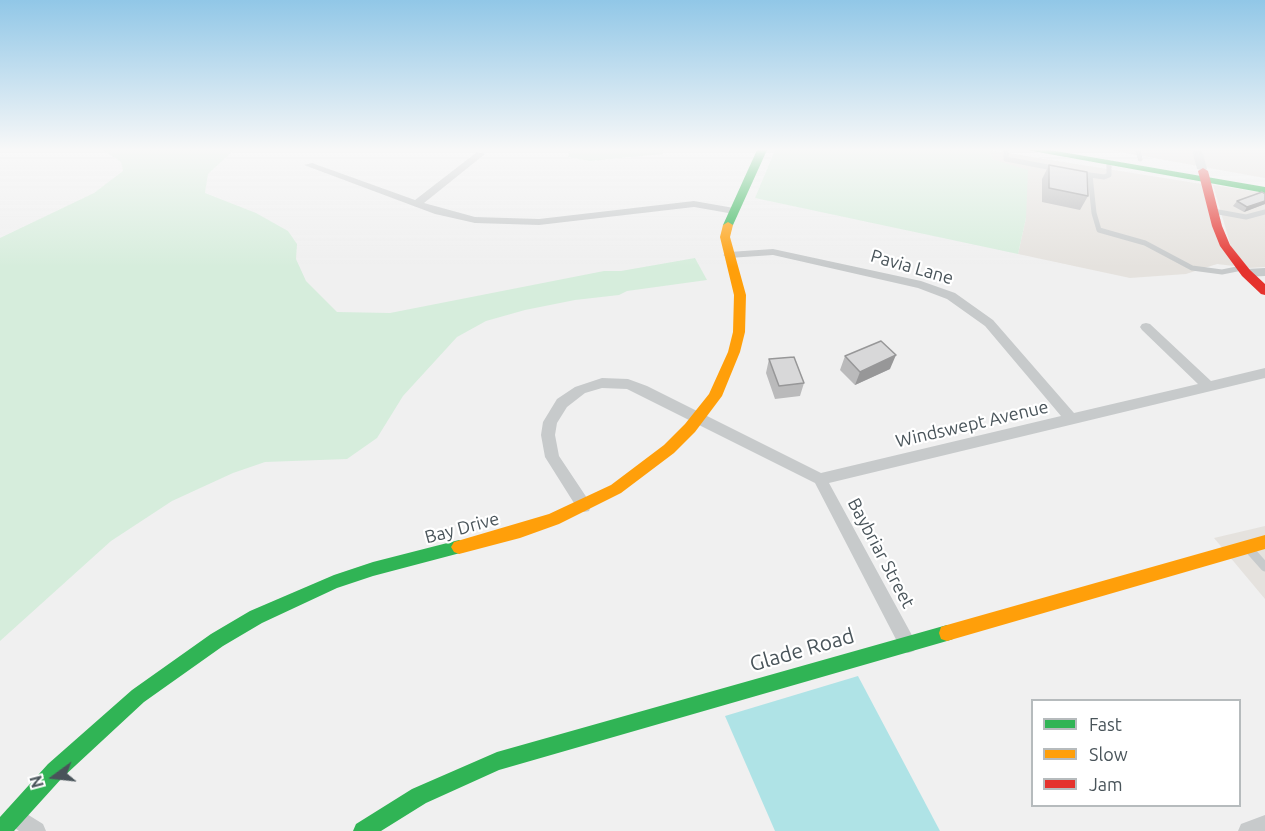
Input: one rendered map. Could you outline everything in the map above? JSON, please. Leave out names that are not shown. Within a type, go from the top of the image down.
[{"type":"street","points":[[374,189],[416,204],[475,220],[518,223],[686,204],[704,204],[734,210]]},
{"type":"street","points":[[416,204],[435,189]]},
{"type":"street","name":"Bay Drive","points":[[7,824],[56,771],[138,696],[217,640],[256,617],[334,582],[373,569],[520,531],[584,506],[644,470],[669,449],[699,418],[727,372],[739,332],[740,295],[725,237],[744,189]]},
{"type":"street","points":[[1208,189],[1225,246],[1265,291]]},
{"type":"street","name":"Pavia Lane","points":[[729,255],[772,252],[921,285],[951,296],[989,323],[1071,419]]},
{"type":"street","points":[[1244,270],[1265,272]]},
{"type":"street","points":[[1146,327],[1208,386]]},
{"type":"street","name":"Windswept Avenue","points":[[820,479],[1265,373]]},
{"type":"street","points":[[584,506],[552,456],[548,435],[550,422],[555,412],[570,396],[602,383],[628,384],[820,479]]},
{"type":"street","name":"Baybriar Street","points":[[820,479],[908,645]]},
{"type":"street","name":"Glade Road","points":[[363,831],[419,796],[497,761],[1265,542]]},
{"type":"street","points":[[7,824],[36,831]]},
{"type":"street","points":[[1248,831],[1265,825]]},
{"type":"lane","points":[[1091,189],[1094,213],[1099,230],[1145,243],[1192,268],[1222,272],[1244,270]]},
{"type":"lane","points":[[1213,211],[1246,217],[1265,212]]},
{"type":"lane","points":[[1247,547],[1265,567]]},
{"type":"shaded area","points":[[1009,189],[1204,189],[1234,266],[1217,264],[1186,274],[1130,278],[1018,254],[1026,218]]},
{"type":"shaded area","points":[[1214,189],[1238,189],[1265,193],[1265,267],[1248,268],[1231,247]]},
{"type":"shaded area","points":[[1265,526],[1265,599],[1214,538]]},
{"type":"green space","points":[[100,189],[206,189],[205,193],[256,213],[288,231],[297,244],[296,259],[306,281],[337,312],[390,313],[604,271],[621,271],[695,258],[707,280],[575,300],[486,321],[457,337],[403,396],[377,438],[347,459],[265,462],[233,473],[172,501],[111,541],[0,641],[0,238]]},
{"type":"green space","points":[[759,189],[1027,189],[1026,218],[1018,254],[755,198]]},
{"type":"water","points":[[858,676],[940,831],[775,831],[725,716]]},
{"type":"building","points":[[1053,189],[1088,189],[1088,196]]},
{"type":"building","points":[[1262,192],[1265,194],[1265,201],[1247,207],[1237,201]]},
{"type":"building","points":[[881,341],[896,355],[860,372],[845,356]]},
{"type":"building","points":[[794,357],[804,383],[779,386],[769,359]]},
{"type":"traffic: fast","points":[[728,225],[744,189]]},
{"type":"traffic: fast","points":[[1258,189],[1265,190]]},
{"type":"traffic: fast","points":[[1,831],[55,771],[138,696],[217,640],[256,617],[334,582],[373,569],[459,547]]},
{"type":"traffic: fast","points":[[363,831],[419,796],[497,761],[947,633]]},
{"type":"traffic: slow","points":[[459,547],[520,531],[554,519],[616,489],[669,449],[690,428],[715,396],[734,352],[739,332],[740,295],[725,237],[728,225]]},
{"type":"traffic: slow","points":[[947,633],[1265,542]]},
{"type":"traffic: jam","points":[[1208,189],[1217,226],[1225,246],[1246,273],[1265,291]]}]
